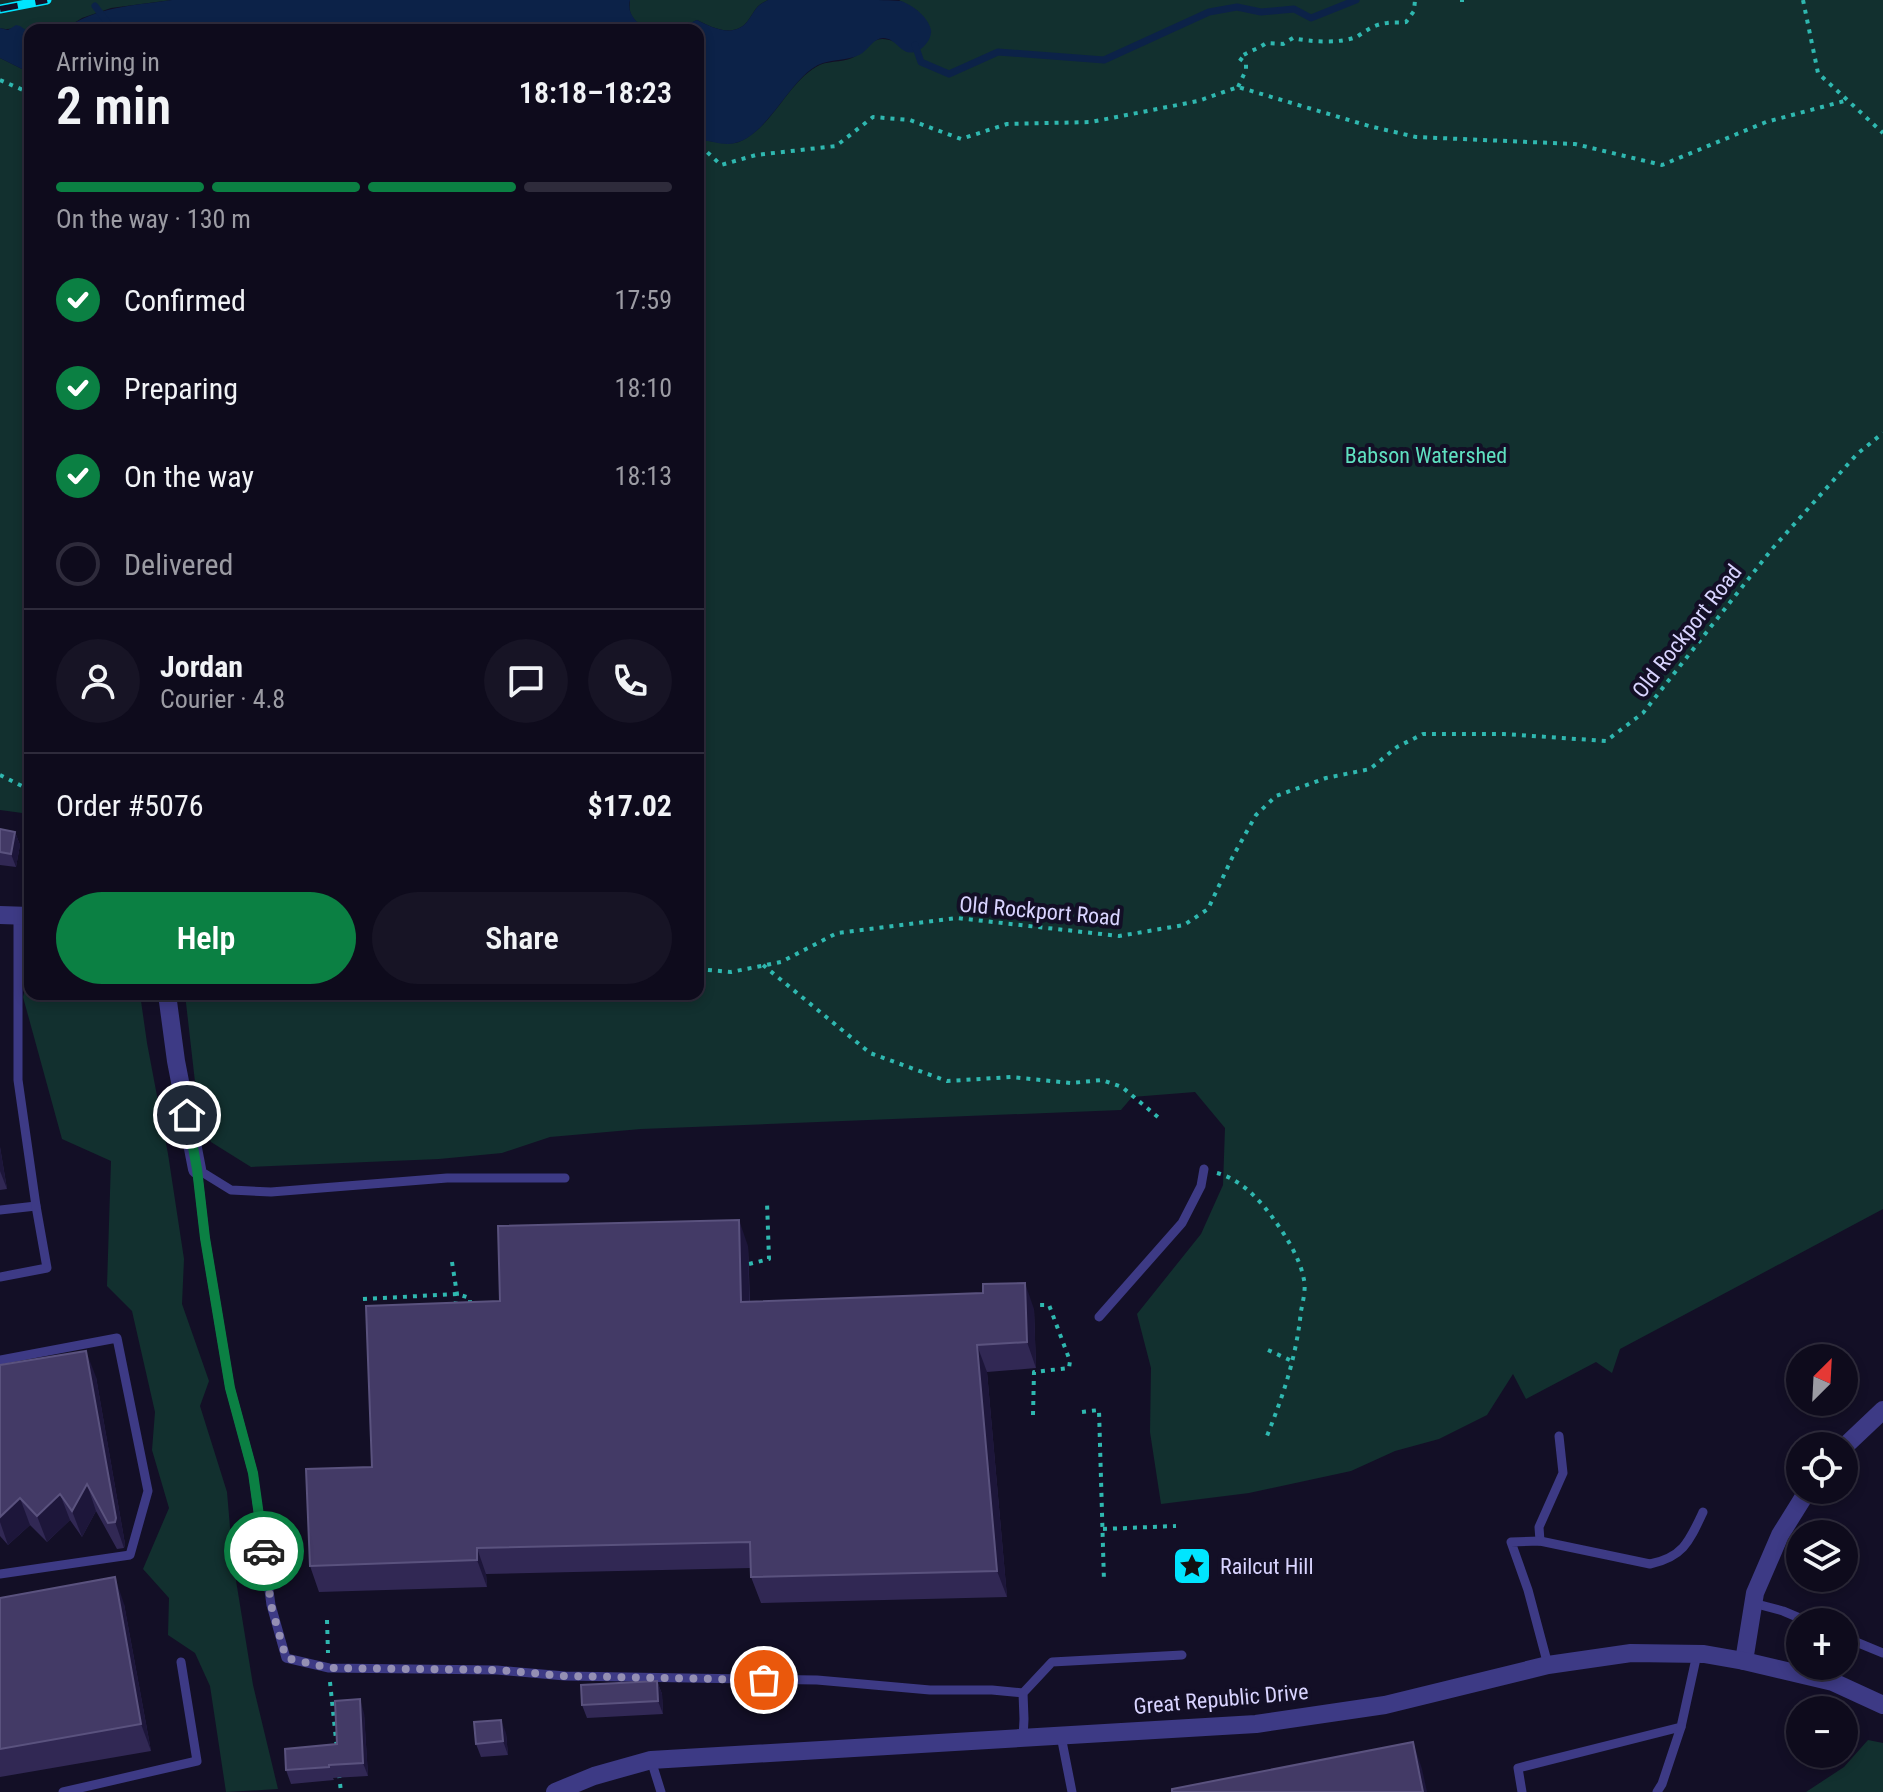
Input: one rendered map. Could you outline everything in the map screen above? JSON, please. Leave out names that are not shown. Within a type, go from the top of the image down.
[{"type":"street","points":[[168,1000],[197,1169]]},
{"type":"street","points":[[1858,1434],[1883,1410]]},
{"type":"street","points":[[1744,1661],[1755,1593],[1780,1535],[1799,1504]]},
{"type":"street","name":"Great Republic Drive","points":[[555,1792],[594,1776],[651,1760],[1256,1724],[1385,1705],[1548,1665],[1631,1653],[1697,1654],[1744,1661],[1833,1682],[1883,1705]]},
{"type":"lane","points":[[0,1277],[47,1268],[18,1080],[16,916]]},
{"type":"lane","points":[[197,1169],[231,1190],[271,1192],[447,1178],[565,1178]]},
{"type":"lane","points":[[197,1169],[230,1388],[253,1473],[271,1605],[286,1658],[329,1668],[817,1680],[930,1690],[1023,1693]]},
{"type":"lane","points":[[1099,1317],[1182,1223],[1201,1186],[1204,1169]]},
{"type":"lane","points":[[0,1210],[36,1206]]},
{"type":"lane","points":[[0,1360],[117,1338],[148,1491],[130,1555],[0,1574]]},
{"type":"lane","points":[[1540,1541],[1539,1527],[1563,1473],[1559,1436]]},
{"type":"lane","points":[[1548,1665],[1528,1590],[1511,1542],[1540,1541],[1650,1564],[1664,1561],[1681,1551],[1703,1512]]},
{"type":"lane","points":[[1753,1603],[1786,1612]]},
{"type":"lane","points":[[1858,1643],[1883,1653]]},
{"type":"lane","points":[[1657,1792],[1681,1727],[1697,1654]]},
{"type":"lane","points":[[1023,1739],[1023,1693],[1052,1662],[1182,1655]]},
{"type":"lane","points":[[63,1792],[197,1761],[181,1662]]},
{"type":"lane","points":[[1522,1792],[1518,1768],[1681,1727]]},
{"type":"lane","points":[[1061,1736],[1072,1792]]},
{"type":"lane","points":[[651,1760],[661,1792]]},
{"type":"path","points":[[1238,87],[1246,70],[1246,63],[1239,58],[1249,51],[1266,43],[1283,44],[1293,38],[1317,43],[1347,39],[1365,29],[1389,22],[1406,22],[1414,11],[1415,0]]},
{"type":"path","points":[[1803,0],[1818,73],[1883,133]]},
{"type":"path","points":[[0,80],[24,90]]},
{"type":"path","points":[[704,153],[707,152],[721,165],[756,155],[836,146],[873,117],[910,120],[961,139],[1007,124],[1091,122],[1198,101],[1238,87],[1416,137],[1575,144],[1662,165],[1766,122],[1848,100]]},
{"type":"path","name":"Old Rockport Road","points":[[704,970],[731,972],[781,962],[837,933],[957,918],[1119,936],[1184,925],[1208,909],[1256,815],[1276,796],[1326,778],[1370,769],[1397,747],[1423,734],[1504,734],[1606,741],[1643,713],[1772,549],[1857,454],[1883,433]]},
{"type":"path","points":[[0,775],[24,787]]},
{"type":"path","points":[[763,965],[870,1053],[947,1081],[1011,1077],[1071,1083],[1102,1080],[1122,1087],[1159,1118]]},
{"type":"path","points":[[1204,1169],[1227,1176],[1254,1197],[1277,1224],[1300,1263],[1305,1283],[1299,1333],[1287,1386],[1265,1441]]},
{"type":"path","points":[[749,1264],[769,1259],[767,1202]]},
{"type":"path","points":[[452,1262],[457,1294],[455,1308]]},
{"type":"path","points":[[363,1299],[457,1294],[470,1298],[470,1310]]},
{"type":"path","points":[[1033,1415],[1034,1372],[1069,1368],[1070,1361],[1049,1305],[1035,1305]]},
{"type":"path","points":[[1268,1350],[1292,1361]]},
{"type":"path","points":[[1082,1412],[1099,1410],[1104,1582]]},
{"type":"path","points":[[1103,1529],[1176,1526]]},
{"type":"path","points":[[327,1620],[341,1792]]},
{"type":"green space","points":[[0,0],[172,0],[111,8],[72,24],[24,24],[24,30],[17,27],[0,28]]},
{"type":"green space","points":[[630,0],[768,0],[757,8],[746,23],[734,30],[715,28],[697,20],[687,24],[639,24],[630,10]]},
{"type":"green space","name":"Babson Watershed","points":[[899,0],[1883,0],[1883,1209],[1620,1349],[1612,1373],[1596,1362],[1526,1399],[1513,1374],[1487,1415],[1439,1439],[1395,1451],[1351,1471],[1249,1493],[1161,1504],[1150,1432],[1151,1368],[1137,1314],[1201,1234],[1223,1185],[1225,1128],[1195,1092],[1132,1097],[1121,1110],[641,1129],[550,1137],[502,1153],[439,1159],[251,1167],[211,1142],[199,1117],[186,1000],[704,1000],[704,141],[741,141],[762,126],[806,74],[825,63],[852,58],[875,41],[887,39],[895,42],[918,11]]},
{"type":"green space","points":[[0,58],[24,70],[24,813],[0,810]]},
{"type":"green space","points":[[24,993],[24,1000],[141,1000],[184,1259],[182,1304],[209,1381],[200,1406],[227,1492],[233,1562],[253,1685],[278,1789],[226,1792],[210,1686],[195,1653],[168,1635],[169,1598],[143,1569],[169,1508],[152,1450],[155,1412],[132,1311],[107,1286],[111,1161],[62,1139],[23,997]]},
{"type":"green space","points":[[1868,1740],[1883,1743],[1883,1792],[1806,1792],[1842,1768],[1858,1768],[1858,1751]]},
{"type":"water","points":[[172,0],[630,0],[630,10],[640,24],[73,24],[89,16]]},
{"type":"water","points":[[768,0],[901,1],[924,17],[930,25],[930,36],[924,47],[913,52],[904,51],[893,41],[883,38],[859,55],[818,65],[796,84],[765,123],[741,141],[728,144],[704,141],[704,24],[688,24],[697,20],[722,30],[734,30],[746,23]]},
{"type":"water","points":[[16,25],[24,29],[24,70],[0,58],[0,28],[8,30]]},
{"type":"building","points":[[0,829],[15,832],[11,854],[0,852]]},
{"type":"building","points":[[739,1220],[741,1302],[983,1293],[983,1284],[1025,1283],[1027,1342],[977,1345],[997,1571],[751,1577],[750,1542],[477,1548],[477,1560],[310,1566],[306,1469],[372,1467],[366,1306],[500,1301],[498,1226]]},
{"type":"building","points":[[86,1351],[115,1522],[108,1523],[87,1484],[72,1511],[60,1494],[37,1516],[20,1498],[0,1517],[0,1365]]},
{"type":"building","points":[[115,1577],[141,1724],[0,1749],[0,1598]]},
{"type":"building","points":[[657,1681],[658,1701],[582,1705],[581,1685]]},
{"type":"building","points":[[360,1699],[363,1763],[286,1770],[285,1749],[337,1744],[335,1701]]},
{"type":"building","points":[[501,1720],[503,1741],[476,1744],[474,1722]]},
{"type":"building","points":[[1413,1742],[1423,1792],[1172,1792],[1172,1789]]},
{"type":"waterway","points":[[915,45],[921,62],[949,74],[998,52],[1104,60],[1209,12],[1237,7],[1261,12],[1294,9],[1311,18],[1356,0]]},
{"type":"waterway","points":[[95,6],[108,24]]},
{"type":"railway","points":[[0,9],[47,0]]},
{"type":"way so far","points":[[264,1551],[271,1605],[286,1658],[329,1668],[497,1670],[565,1676],[764,1680]]},
{"type":"place","name":"Railcut Hill","points":[[1192,1566]]},
{"type":"route","points":[[187,1115],[230,1388],[253,1473],[264,1551]]}]
